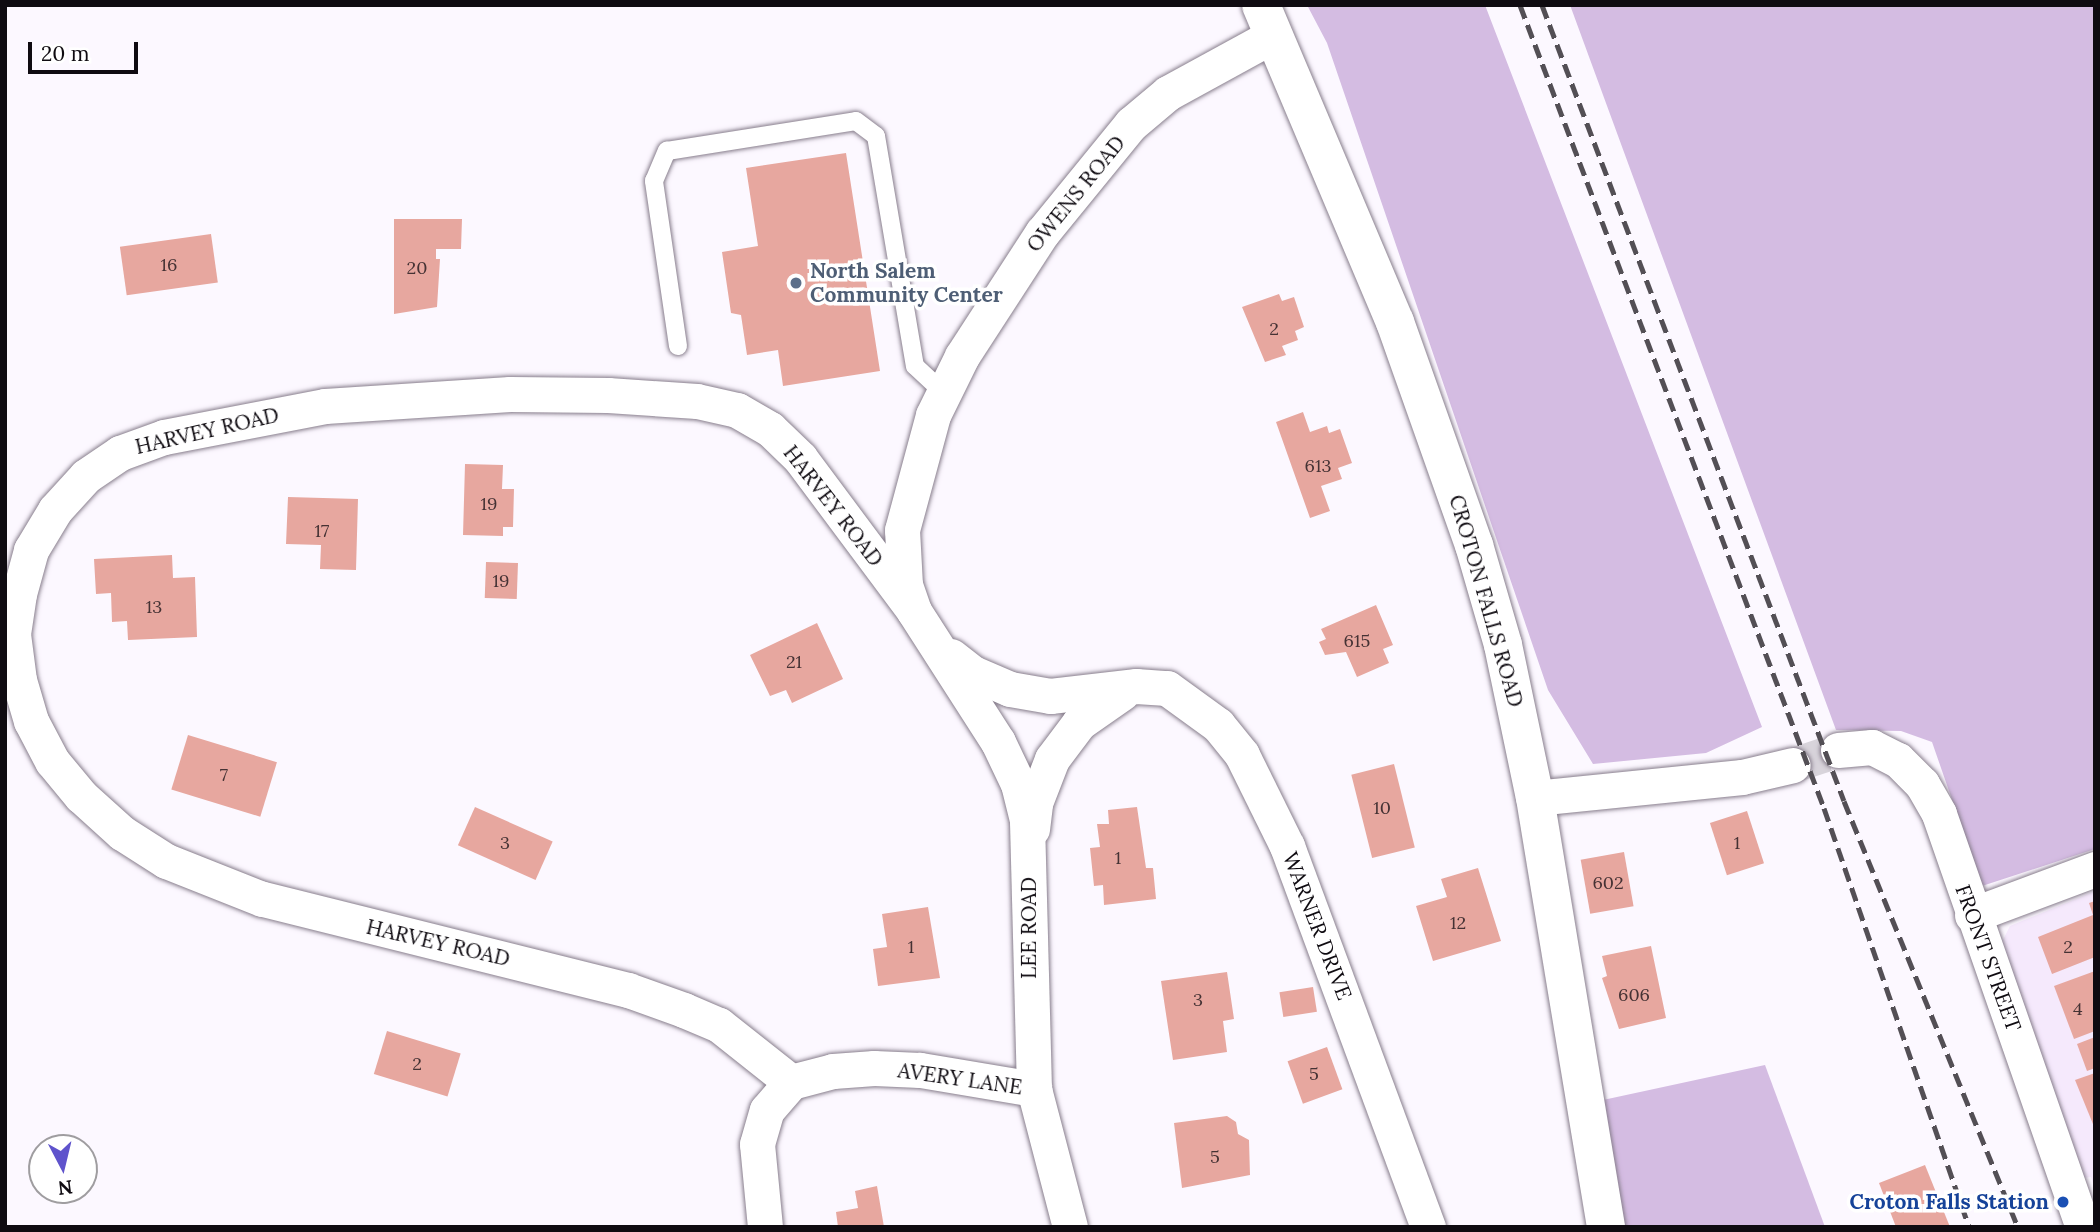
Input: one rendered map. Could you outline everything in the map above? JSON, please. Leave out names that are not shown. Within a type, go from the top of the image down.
[{"type":"main road","name":"CROTON FALLS ROAD","points":[[1268,20],[1395,322],[1470,533],[1503,645],[1535,799],[1606,1227]]},
{"type":"street","name":"OWENS ROAD","points":[[940,647],[914,611],[905,586],[902,530],[916,469],[944,393],[1000,292],[1042,233],[1131,124],[1168,93],[1268,20]]},
{"type":"street","name":"HARVEY ROAD","points":[[791,1082],[719,1025],[684,1010],[615,986],[262,899],[166,861],[122,833],[81,796],[52,761],[31,721],[19,680],[13,634],[19,594],[31,550],[55,510],[86,476],[120,453],[164,437],[324,406],[510,394],[608,395],[697,401],[737,410],[770,429],[800,458],[914,611]]},
{"type":"street","name":"WARNER DRIVE","points":[[940,647],[973,673],[1010,689],[1049,696],[1136,686],[1167,688],[1193,703],[1218,724],[1261,789],[1385,1101],[1428,1227]]},
{"type":"street","name":"LEE ROAD","points":[[940,647],[979,706],[1018,784],[1027,820],[1034,1089],[1070,1227]]},
{"type":"street","points":[[1028,857],[1035,803],[1052,758],[1079,723],[1108,699],[1136,686]]},
{"type":"street","name":"FRONT STREET","points":[[1838,750],[1872,747],[1898,760],[1922,784],[1939,814],[1972,915],[2084,1206]]},
{"type":"street","points":[[1535,799],[1742,777],[1793,765]]},
{"type":"street","points":[[1972,915],[2095,869]]},
{"type":"street","name":"AVERY LANE","points":[[791,1082],[833,1071],[874,1068],[920,1070],[1034,1089]]},
{"type":"street","points":[[765,1227],[757,1144],[767,1110],[791,1082]]},
{"type":"lane","points":[[678,346],[654,181],[667,151],[856,121],[876,136],[915,366],[944,393]]},
{"type":"shaded area","points":[[1307,5],[1485,5],[1762,727],[1706,753],[1593,764],[1548,690],[1327,43]]},
{"type":"shaded area","points":[[1570,5],[2095,5],[2095,849],[1982,886],[1932,742],[1901,731],[1836,730]]},
{"type":"shaded area","points":[[2095,891],[2095,1190],[2091,1177],[2076,1179],[1995,956],[2010,926]]},
{"type":"shaded area","points":[[1765,1065],[1825,1227],[1625,1227],[1603,1100]]},
{"type":"building","name":"North Salem Community Center","points":[[846,153],[880,371],[783,386],[778,350],[747,355],[741,315],[731,313],[722,252],[758,246],[746,168]]},
{"type":"building","points":[[394,219],[462,219],[461,249],[436,249],[436,259],[440,259],[437,307],[394,314]]},
{"type":"building","points":[[211,234],[218,283],[127,295],[120,247]]},
{"type":"building","points":[[1279,294],[1282,301],[1294,297],[1304,327],[1295,331],[1298,340],[1282,346],[1286,355],[1265,362],[1242,307]]},
{"type":"building","points":[[1303,412],[1310,432],[1327,426],[1329,433],[1340,429],[1352,463],[1338,468],[1342,479],[1321,486],[1330,511],[1310,518],[1276,422]]},
{"type":"building","points":[[465,464],[503,465],[502,489],[514,489],[513,527],[503,527],[503,536],[463,535]]},
{"type":"building","points":[[288,497],[358,499],[356,570],[320,569],[321,545],[286,544]]},
{"type":"building","points":[[172,555],[173,578],[195,577],[197,637],[128,640],[127,621],[112,622],[111,593],[96,594],[94,559]]},
{"type":"building","points":[[486,562],[518,563],[517,599],[485,598]]},
{"type":"building","points":[[1376,605],[1393,645],[1383,649],[1389,663],[1357,677],[1346,652],[1325,655],[1319,642],[1326,639],[1321,629]]},
{"type":"building","points":[[817,623],[843,679],[792,703],[786,690],[770,696],[750,655]]},
{"type":"building","points":[[188,735],[277,762],[260,817],[171,790]]},
{"type":"building","points":[[1394,764],[1415,847],[1372,858],[1351,775]]},
{"type":"building","points":[[475,807],[553,842],[536,880],[458,845]]},
{"type":"building","points":[[1137,807],[1146,868],[1153,868],[1156,899],[1104,905],[1103,885],[1094,886],[1090,848],[1100,847],[1097,824],[1109,824],[1108,810]]},
{"type":"building","points":[[1747,811],[1764,863],[1727,875],[1710,823]]},
{"type":"building","points":[[1624,852],[1634,906],[1590,914],[1581,860]]},
{"type":"building","points":[[1478,868],[1501,941],[1433,961],[1416,906],[1447,897],[1441,879]]},
{"type":"building","points":[[2095,901],[2095,957],[2052,974],[2038,937],[2093,915],[2089,903]]},
{"type":"building","points":[[928,907],[940,978],[878,986],[873,949],[887,947],[882,914]]},
{"type":"building","points":[[1651,946],[1666,1018],[1619,1029],[1602,978],[1607,976],[1602,956]]},
{"type":"building","points":[[2095,971],[2095,1031],[2074,1039],[2054,986]]},
{"type":"building","points":[[1227,972],[1234,1019],[1223,1021],[1227,1052],[1173,1060],[1161,981]]},
{"type":"building","points":[[1313,987],[1317,1012],[1283,1017],[1279,992]]},
{"type":"building","points":[[387,1031],[461,1054],[447,1097],[374,1074]]},
{"type":"building","points":[[2095,1037],[2095,1068],[2087,1071],[2077,1044]]},
{"type":"building","points":[[1327,1047],[1342,1089],[1303,1104],[1288,1061]]},
{"type":"building","points":[[2095,1073],[2095,1129],[2075,1080]]},
{"type":"building","points":[[1227,1116],[1236,1122],[1238,1134],[1249,1140],[1250,1175],[1182,1188],[1174,1123]]},
{"type":"building","points":[[1925,1165],[1950,1227],[1896,1227],[1879,1183]]},
{"type":"building","points":[[877,1186],[884,1227],[838,1227],[836,1212],[858,1208],[855,1191]]},
{"type":"tunnel","points":[[1793,765],[1838,750]]},
{"type":"railway","points":[[1520,5],[1824,808],[1969,1227]]},
{"type":"railway","points":[[1542,5],[1844,801],[2018,1227]]},
{"type":"place","name":"North Salem Community Center","points":[[796,283]]},
{"type":"place","name":"Croton Falls Station","points":[[2063,1202]]}]
